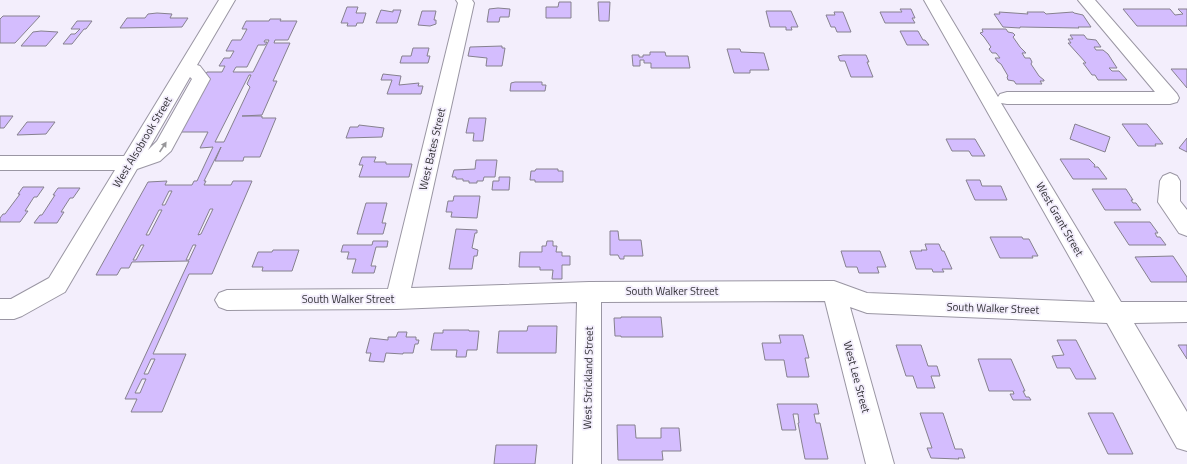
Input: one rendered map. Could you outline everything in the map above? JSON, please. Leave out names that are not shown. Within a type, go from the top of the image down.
[{"type":"street","name":"West Alsobrook Street","points":[[0,309],[14,309],[57,285],[227,0]]},
{"type":"street","name":"West Bates Street","points":[[397,299],[466,3],[464,0]]},
{"type":"street","name":"West Grant Street","points":[[932,0],[1187,438]]},
{"type":"street","points":[[1007,98],[1170,98],[1086,0]]},
{"type":"street","points":[[0,163],[130,163]]},
{"type":"street","points":[[1170,181],[1168,202],[1187,227]]},
{"type":"street","name":"South Walker Street","points":[[227,300],[397,299],[589,292],[834,291],[867,303],[1114,313],[1187,312]]},
{"type":"street","name":"West Lee Street","points":[[834,291],[880,464]]},
{"type":"street","name":"West Strickland Street","points":[[587,464],[589,292]]},
{"type":"building","points":[[559,2],[571,2],[571,18],[546,18],[546,7],[558,7]]},
{"type":"building","points":[[598,2],[610,2],[609,21],[599,21]]},
{"type":"building","points":[[347,7],[358,7],[356,13],[366,13],[363,23],[357,23],[356,26],[347,26],[348,23],[341,23]]},
{"type":"building","points":[[489,9],[510,9],[509,17],[500,17],[499,22],[487,22]]},
{"type":"building","points":[[900,9],[911,9],[915,18],[912,18],[915,23],[885,23],[880,12],[902,12]]},
{"type":"building","points":[[1123,9],[1170,9],[1175,15],[1183,14],[1178,9],[1187,9],[1187,26],[1137,26]]},
{"type":"building","points":[[381,10],[393,12],[393,10],[401,10],[397,23],[376,23]]},
{"type":"building","points":[[422,11],[436,11],[434,20],[436,20],[436,24],[430,26],[418,25]]},
{"type":"building","points":[[766,11],[791,11],[798,27],[791,27],[792,30],[786,30],[786,27],[770,27]]},
{"type":"building","points":[[834,12],[843,12],[851,32],[837,32],[835,27],[831,27],[826,15],[835,15]]},
{"type":"building","points":[[999,12],[1028,14],[1027,12],[1044,12],[1046,14],[1073,12],[1083,15],[1091,27],[1003,27],[994,14],[1000,14]]},
{"type":"building","points":[[148,14],[172,14],[170,18],[188,18],[182,27],[120,28],[127,18],[145,18]]},
{"type":"building","points":[[3,16],[40,16],[15,43],[0,43],[0,19]]},
{"type":"building","points":[[270,19],[281,19],[280,21],[297,21],[288,40],[275,40],[274,43],[290,43],[273,81],[277,81],[262,115],[242,116],[276,118],[260,157],[244,157],[243,161],[215,161],[221,147],[204,181],[206,181],[204,185],[231,185],[233,181],[252,181],[212,274],[189,274],[153,354],[186,354],[162,412],[131,412],[137,399],[125,399],[189,261],[132,262],[129,268],[121,268],[117,275],[96,275],[148,182],[167,181],[165,185],[192,185],[194,181],[197,181],[213,147],[200,148],[208,132],[173,132],[207,72],[222,72],[225,66],[219,66],[224,58],[230,58],[234,51],[226,51],[232,40],[241,40],[247,29],[242,29],[246,21],[269,21]],"holes":[[[265,40],[269,40],[253,72],[233,72],[236,67],[247,67],[258,45],[265,45],[267,42],[264,42]],[[249,75],[251,75],[247,84],[250,87],[224,142],[215,142]],[[169,191],[172,191],[165,205],[162,205]],[[210,209],[213,209],[201,234],[198,235]],[[159,210],[162,210],[149,235],[146,235]],[[141,245],[144,245],[136,260],[133,260]],[[193,245],[196,245],[189,260],[186,260]],[[151,359],[155,359],[148,374],[144,374]],[[142,379],[146,379],[140,393],[135,393]]]},
{"type":"building","points":[[77,21],[92,21],[72,44],[63,44],[71,34],[75,34],[80,29],[71,29]]},
{"type":"building","points":[[982,29],[1006,29],[1008,32],[1013,33],[1015,35],[1013,37],[1026,53],[1022,53],[1025,58],[1030,58],[1032,62],[1031,64],[1039,76],[1044,80],[1040,81],[1042,84],[1016,84],[1014,81],[1008,80],[1008,76],[1001,64],[995,58],[1000,58],[996,53],[992,53],[989,49],[991,47],[980,33],[983,32]]},
{"type":"building","points":[[900,31],[918,31],[923,40],[925,40],[929,45],[907,45]]},
{"type":"building","points":[[33,32],[58,32],[46,46],[21,46]]},
{"type":"building","points":[[1070,35],[1084,35],[1087,39],[1096,40],[1101,47],[1094,47],[1096,50],[1103,50],[1108,54],[1117,68],[1109,68],[1112,71],[1119,71],[1127,80],[1098,80],[1095,75],[1092,75],[1083,63],[1086,63],[1068,43],[1071,43],[1068,39],[1073,39]]},
{"type":"building","points":[[502,46],[502,48],[505,48],[502,66],[486,66],[487,58],[468,56],[470,47]]},
{"type":"building","points":[[413,48],[429,48],[427,56],[430,56],[428,63],[400,63],[402,56],[411,56]]},
{"type":"building","points":[[727,49],[740,49],[741,52],[764,53],[769,70],[750,70],[750,73],[734,73]]},
{"type":"building","points":[[650,52],[665,52],[666,56],[688,56],[690,68],[651,68],[651,63],[644,63],[644,60],[640,60],[640,66],[633,66],[632,55],[639,55],[639,57],[643,57],[643,55],[650,55]]},
{"type":"building","points":[[866,55],[873,77],[851,77],[845,61],[840,61],[838,56]]},
{"type":"building","points":[[1171,69],[1187,69],[1187,88]]},
{"type":"building","points":[[383,74],[401,76],[399,85],[419,83],[418,86],[423,86],[421,94],[387,94],[392,80],[381,80]]},
{"type":"building","points":[[542,82],[542,85],[546,85],[545,91],[510,91],[511,83]]},
{"type":"building","points":[[0,116],[13,116],[4,128],[0,128]]},
{"type":"building","points":[[469,118],[486,118],[483,141],[473,141],[474,133],[466,133]]},
{"type":"building","points":[[27,122],[55,122],[46,134],[17,135]]},
{"type":"building","points":[[1075,124],[1110,137],[1105,152],[1070,139]]},
{"type":"building","points":[[1122,124],[1147,124],[1163,144],[1155,144],[1156,146],[1138,146]]},
{"type":"building","points":[[359,125],[384,128],[382,137],[346,138],[350,127],[358,127]]},
{"type":"building","points":[[1187,138],[1187,152],[1179,148]]},
{"type":"building","points":[[946,139],[975,139],[985,156],[972,156],[969,151],[952,151]]},
{"type":"building","points":[[362,157],[376,157],[374,162],[386,162],[386,164],[412,164],[409,177],[359,177],[363,165],[359,165]]},
{"type":"building","points":[[1060,159],[1089,159],[1095,165],[1094,167],[1098,167],[1107,179],[1073,179]]},
{"type":"building","points":[[476,160],[497,160],[495,177],[484,177],[483,181],[469,183],[469,181],[463,181],[463,179],[456,179],[456,177],[452,177],[454,170],[475,169]]},
{"type":"building","points":[[536,169],[558,169],[558,171],[563,171],[563,182],[535,182],[535,180],[530,180],[531,171],[535,171]]},
{"type":"building","points":[[499,177],[510,177],[509,190],[492,190],[493,181],[499,181]]},
{"type":"building","points":[[966,180],[980,180],[982,186],[1001,186],[1007,200],[975,200]]},
{"type":"building","points":[[23,187],[44,187],[37,197],[34,197],[25,211],[28,211],[20,222],[0,222],[0,218],[3,214],[5,214],[20,194],[18,194]]},
{"type":"building","points":[[58,188],[80,188],[73,198],[70,198],[61,212],[64,212],[57,223],[34,223],[40,215],[42,215]]},
{"type":"building","points":[[1092,189],[1126,189],[1133,200],[1131,200],[1133,203],[1136,203],[1141,210],[1105,210]]},
{"type":"building","points":[[454,196],[480,196],[477,218],[451,217],[452,212],[446,212],[448,201],[453,201]]},
{"type":"building","points":[[366,203],[387,203],[382,223],[386,223],[383,234],[357,234]]},
{"type":"building","points":[[1114,222],[1150,222],[1158,233],[1155,233],[1157,237],[1160,237],[1166,245],[1129,245]]},
{"type":"building","points":[[456,229],[477,230],[472,248],[478,250],[477,256],[474,256],[472,269],[449,269]]},
{"type":"building","points":[[610,231],[618,231],[619,240],[641,240],[643,256],[624,256],[624,259],[620,259],[618,255],[610,255]]},
{"type":"building","points":[[990,237],[1022,237],[1023,239],[1029,239],[1038,256],[1032,256],[1033,258],[1000,258]]},
{"type":"building","points":[[373,241],[388,241],[387,247],[376,247],[371,266],[376,266],[374,273],[352,273],[356,259],[347,259],[349,252],[341,252],[343,245],[372,245]]},
{"type":"building","points":[[547,241],[553,241],[553,246],[557,246],[556,252],[562,252],[562,256],[570,256],[570,265],[562,265],[562,279],[552,279],[553,270],[540,270],[540,267],[519,267],[520,252],[542,252],[542,246],[546,246]]},
{"type":"building","points":[[925,244],[939,244],[942,251],[944,251],[952,269],[942,269],[944,272],[933,272],[932,269],[916,269],[910,251],[927,250]]},
{"type":"building","points":[[273,250],[299,250],[292,271],[262,271],[263,267],[252,267],[258,252],[272,252]]},
{"type":"building","points":[[841,251],[880,251],[886,267],[877,267],[879,273],[859,273],[857,267],[846,267]]},
{"type":"building","points":[[1173,256],[1187,277],[1187,282],[1151,282],[1135,257]]},
{"type":"building","points":[[661,317],[663,337],[615,336],[614,318]]},
{"type":"building","points":[[528,326],[557,326],[556,353],[497,353],[499,331],[527,331]]},
{"type":"building","points":[[443,330],[479,331],[477,350],[467,350],[466,357],[456,357],[457,350],[431,350],[434,333],[443,333]]},
{"type":"building","points":[[398,332],[407,332],[406,337],[416,337],[416,340],[419,340],[418,344],[415,344],[413,353],[386,353],[384,362],[369,361],[371,353],[366,353],[370,338],[388,340],[388,337],[396,337]]},
{"type":"building","points":[[779,335],[803,335],[809,358],[805,358],[809,377],[787,377],[784,360],[765,360],[762,343],[781,343]]},
{"type":"building","points":[[1057,340],[1076,340],[1096,379],[1076,379],[1070,368],[1057,368],[1052,356],[1064,355]]},
{"type":"building","points":[[896,345],[921,345],[928,366],[937,366],[940,376],[931,376],[935,388],[917,388],[913,376],[906,376]]},
{"type":"building","points":[[1178,345],[1187,345],[1187,359]]},
{"type":"building","points":[[978,359],[1011,359],[1025,391],[1023,391],[1026,397],[1029,397],[1031,400],[1013,400],[1010,394],[1014,394],[1013,391],[989,391]]},
{"type":"building","points":[[777,404],[817,404],[819,414],[814,414],[816,423],[820,423],[828,459],[805,459],[798,423],[798,414],[793,414],[796,430],[782,430]]},
{"type":"building","points":[[920,413],[943,413],[955,449],[962,449],[965,458],[931,458],[927,448],[932,448]]},
{"type":"building","points":[[1088,413],[1113,413],[1133,454],[1108,454]]},
{"type":"building","points":[[617,425],[635,425],[636,438],[661,438],[661,428],[679,428],[681,451],[662,451],[663,460],[618,460]]},
{"type":"building","points":[[496,445],[537,445],[535,464],[494,464]]}]
